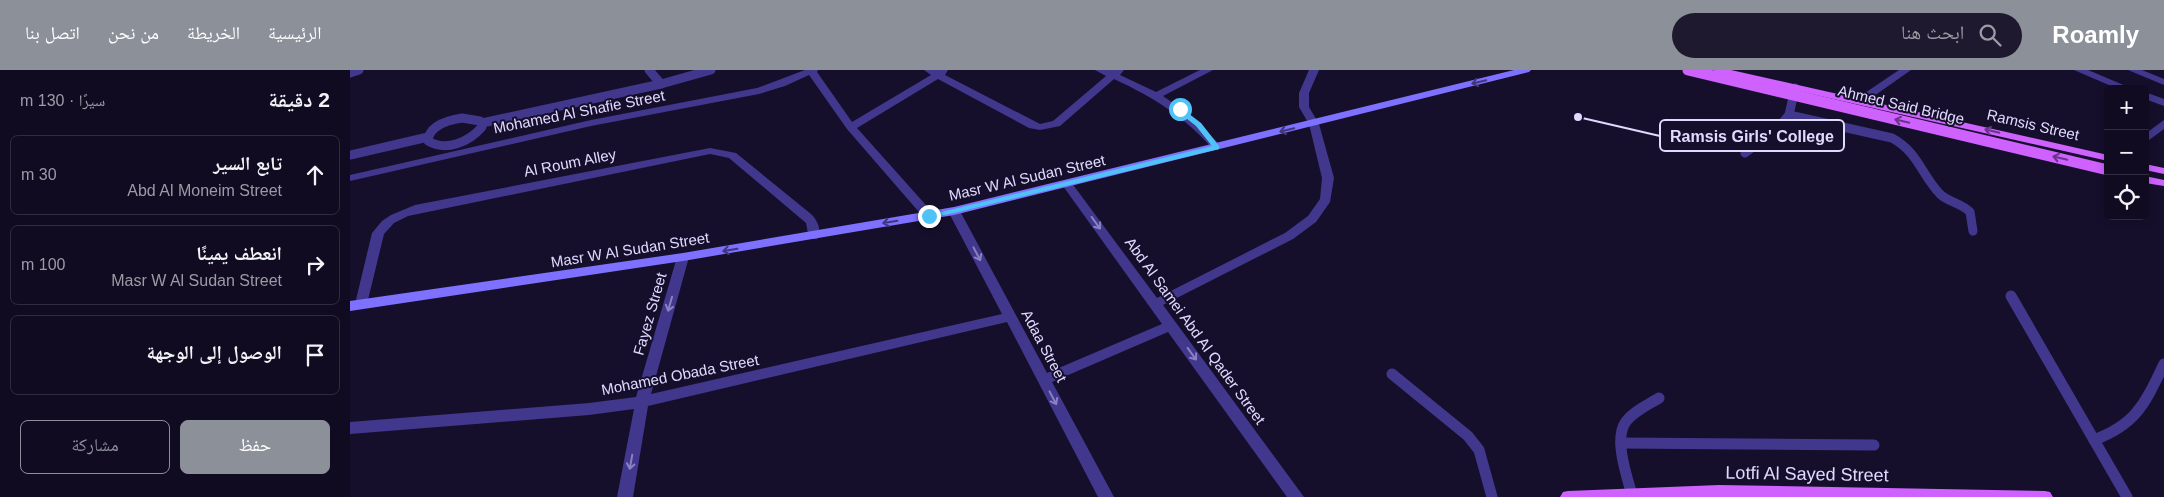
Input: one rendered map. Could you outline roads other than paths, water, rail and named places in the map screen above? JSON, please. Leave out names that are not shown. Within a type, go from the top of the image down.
[{"type":"main road","name":"Masr W Al Sudan Street","points":[[355,305],[683,258],[954,211],[1314,124],[1526,70]]},
{"type":"main road","name":"Ahmed Said Bridge","points":[[1688,70],[2104,169]]},
{"type":"main road","name":"Ramsis Street","points":[[1718,70],[2104,157]]},
{"type":"main road","points":[[2149,168],[2164,171]]},
{"type":"main road","points":[[2149,179],[2164,183]]},
{"type":"main road","name":"Lotfi Al Sayed Street","points":[[1568,497],[1719,492],[2045,497]]},
{"type":"street","points":[[1100,70],[1116,73],[1180,109],[1198,125],[1216,147]]},
{"type":"street","points":[[1157,95],[1208,70]]},
{"type":"street","points":[[1155,304],[1289,236],[1312,219],[1326,199],[1328,178],[1314,124],[1304,107],[1304,93],[1314,70]]},
{"type":"street","points":[[1860,101],[1906,70]]},
{"type":"street","points":[[2079,70],[2118,85]]},
{"type":"street","points":[[2133,70],[2164,82]]},
{"type":"street","points":[[812,71],[851,127],[929,216]]},
{"type":"street","name":"Mohamed Al Shafie Street","points":[[350,178],[553,131],[759,91],[812,71]]},
{"type":"street","points":[[851,127],[938,72],[1033,126],[1040,127],[1056,124],[1116,73]]},
{"type":"street","points":[[2149,97],[2164,103]]},
{"type":"street","points":[[2149,137],[2164,122]]},
{"type":"street","points":[[2149,137],[2164,139]]},
{"type":"street","name":"Al Roum Alley","points":[[355,305],[378,233],[385,223],[398,214],[415,209],[710,151],[726,152],[740,161],[812,222],[813,236]]},
{"type":"street","name":"Abd Al Samei Abd Al Qader Street","points":[[1067,184],[1296,497]]},
{"type":"street","name":"Adaa Street","points":[[954,211],[1106,497]]},
{"type":"street","name":"Fayez Street","points":[[625,497],[642,402],[683,258]]},
{"type":"street","name":"Mohamed Obada Street","points":[[350,428],[589,409],[642,402],[1010,317]]},
{"type":"street","points":[[1044,380],[1171,325]]},
{"type":"lane","points":[[350,73],[359,70]]},
{"type":"lane","points":[[649,70],[661,84]]},
{"type":"lane","points":[[482,123],[661,84],[711,70]]},
{"type":"lane","points":[[1745,153],[1778,128],[1789,115],[1795,87]]},
{"type":"lane","points":[[1789,115],[1892,138],[1906,146],[1914,154],[1939,192],[1950,202],[1966,209],[1972,214],[1973,231]]},
{"type":"lane","points":[[350,155],[428,137],[440,125],[455,120],[470,118],[480,120],[482,123]]},
{"type":"lane","points":[[428,137],[428,141],[436,145],[451,144],[474,135],[479,131],[482,123]]},
{"type":"lane","points":[[2010,296],[2127,497]]},
{"type":"lane","points":[[2094,440],[2110,435],[2134,420],[2164,364]]},
{"type":"lane","points":[[1392,374],[1468,436],[1479,450],[1492,497]]},
{"type":"lane","points":[[1632,495],[1619,435],[1623,425],[1659,398]]},
{"type":"lane","points":[[1621,444],[1874,445]]},
{"type":"place","name":"Ramsis Girls' College","points":[[1578,117]]}]
